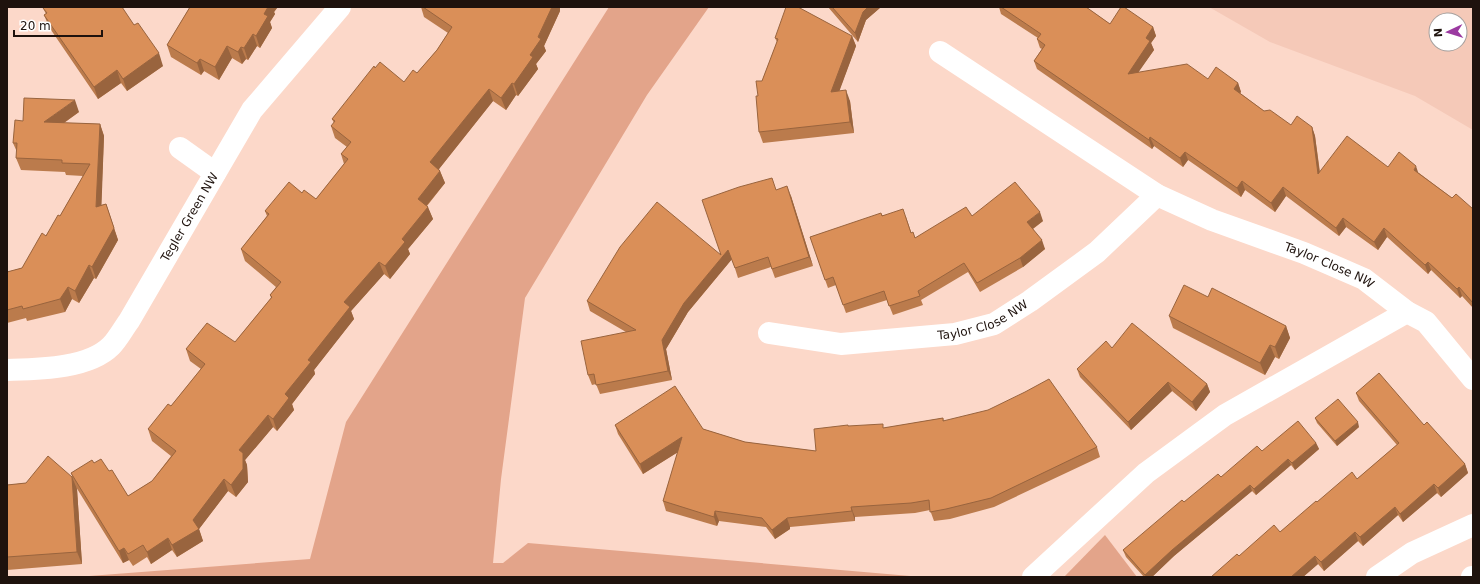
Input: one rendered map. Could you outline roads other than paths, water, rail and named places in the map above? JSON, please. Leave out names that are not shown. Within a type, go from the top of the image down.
[{"type":"street","name":"Tegler Green NW","points":[[7,370],[46,369],[88,361],[111,346],[129,320],[252,110],[340,7]]},
{"type":"street","name":"Taylor Close NW","points":[[940,52],[1157,195],[1212,220],[1304,253],[1364,279],[1407,312],[1426,322],[1473,379]]},
{"type":"street","points":[[180,148],[215,173]]},
{"type":"street","name":"Taylor Close NW","points":[[770,333],[840,344],[955,334],[994,324],[1030,301],[1097,252],[1157,195]]},
{"type":"street","points":[[1033,577],[1146,473],[1225,415],[1407,312]]},
{"type":"street","points":[[1377,577],[1412,553],[1473,525]]}]
